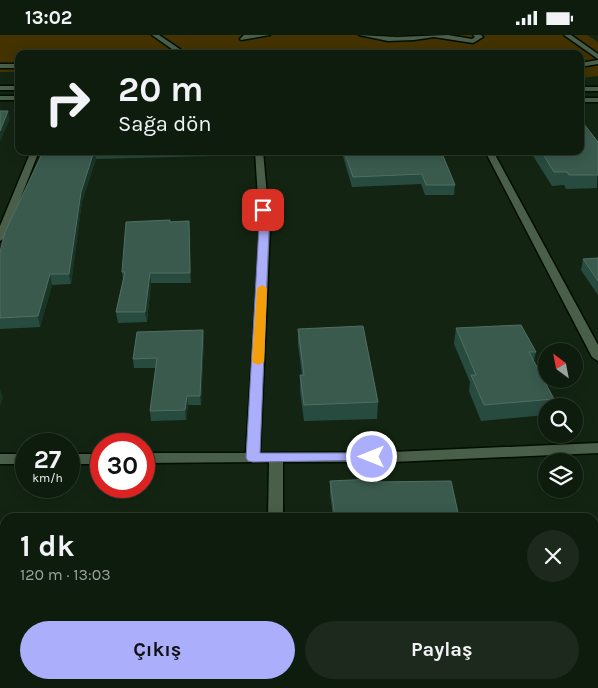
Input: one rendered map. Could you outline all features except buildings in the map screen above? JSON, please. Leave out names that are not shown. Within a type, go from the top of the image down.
[{"type":"street","points":[[155,35],[178,50]]},
{"type":"street","points":[[248,35],[243,39],[267,35]]},
{"type":"street","points":[[365,35],[391,40],[433,35],[474,41],[480,37],[476,35]]},
{"type":"street","points":[[567,35],[598,57]]},
{"type":"street","points":[[584,64],[598,62]]},
{"type":"street","points":[[0,66],[15,66]]},
{"type":"street","points":[[0,88],[15,88]]},
{"type":"street","points":[[584,89],[598,89]]},
{"type":"street","points":[[0,98],[15,98]]},
{"type":"street","points":[[584,100],[598,100]]},
{"type":"street","points":[[0,238],[33,155]]},
{"type":"street","points":[[253,458],[265,230],[259,155]]},
{"type":"street","points":[[491,155],[598,357]]},
{"type":"street","points":[[155,458],[392,457],[598,448]]},
{"type":"street","points":[[276,458],[276,513]]},
{"type":"street","points":[[0,459],[15,459]]},
{"type":"shaded area","points":[[0,35],[587,35],[598,42],[598,76],[584,78],[584,50],[15,50],[15,72],[0,72]]},
{"type":"slow traffic","points":[[258,362],[262,288]]},
{"type":"route","points":[[263,210],[265,230],[253,458],[372,457]]}]
